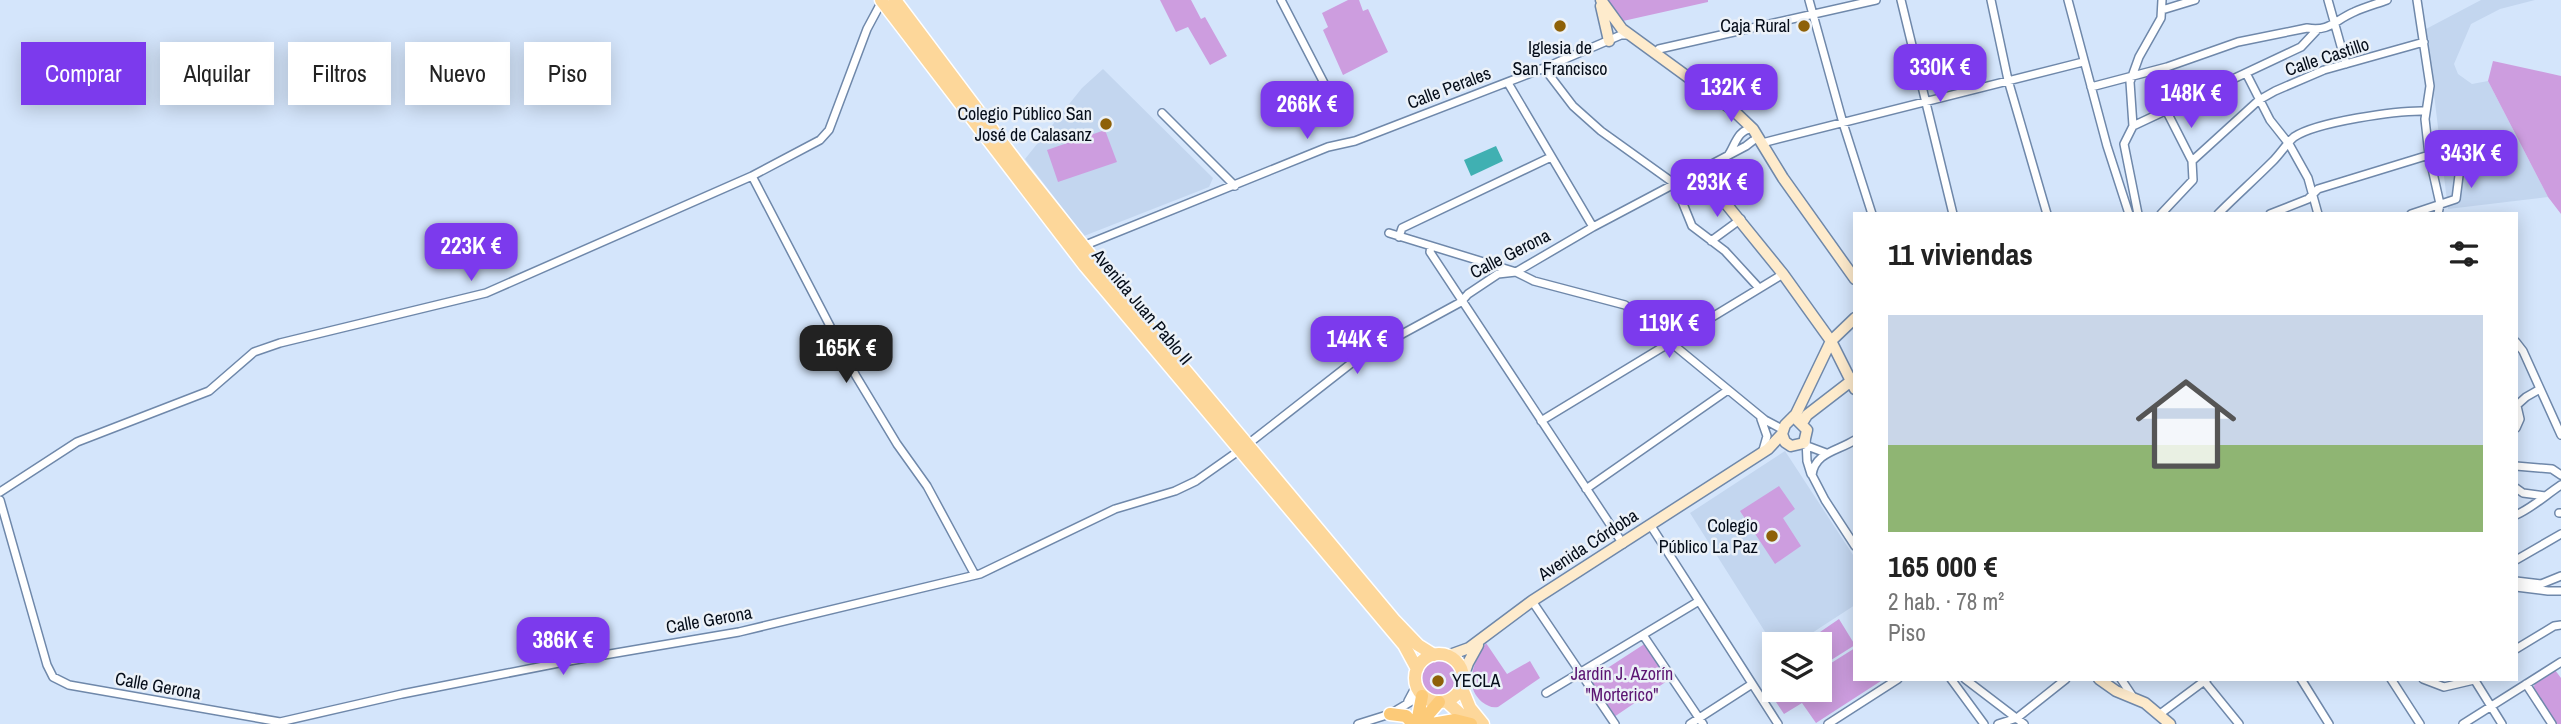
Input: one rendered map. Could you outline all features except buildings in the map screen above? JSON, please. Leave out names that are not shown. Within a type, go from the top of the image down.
[{"type":"highway","points":[[1416,724],[1420,692]]},
{"type":"highway","points":[[1416,724],[1443,702]]},
{"type":"highway","points":[[1390,714],[1406,716],[1416,724]]},
{"type":"highway","points":[[1432,724],[1455,720],[1471,724]]},
{"type":"main road","name":"Avenida Juan Pablo II","points":[[886,0],[1244,447],[1392,624]]},
{"type":"main road","name":"Avenida Juan Pablo II","points":[[886,0],[1085,266],[1244,447]]},
{"type":"main road","points":[[1600,0],[1629,36],[1732,110],[1757,135],[1797,199],[1853,276]]},
{"type":"main road","points":[[1600,0],[1609,41]]},
{"type":"main road","points":[[1708,167],[1720,195],[1783,274],[1831,341],[1853,380]]},
{"type":"main road","points":[[1784,436],[1795,446],[1804,443],[1807,430],[1797,422],[1831,341],[1853,320]]},
{"type":"main road","name":"Avenida Córdoba","points":[[1441,655],[1461,652],[1482,639],[1532,601],[1765,452],[1797,422],[1853,383]]},
{"type":"main road","points":[[1392,624],[1418,645],[1458,664],[1470,708],[1483,724]]},
{"type":"main road","points":[[1392,624],[1417,669],[1420,692],[1443,702],[1471,724]]},
{"type":"main road","points":[[1443,702],[1453,698],[1462,683],[1472,654],[1482,639]]},
{"type":"main road","points":[[1417,669],[1424,660],[1441,655]]},
{"type":"main road","points":[[2111,681],[2160,714],[2170,724]]},
{"type":"street","points":[[0,492],[78,442],[209,391],[254,352],[486,293],[752,176],[793,155],[826,135],[871,20],[886,0]]},
{"type":"street","points":[[1281,0],[1324,83]]},
{"type":"street","points":[[1810,0],[1843,123],[1871,212]]},
{"type":"street","points":[[1656,54],[1659,49],[1876,0]]},
{"type":"street","points":[[1901,0],[1952,212]]},
{"type":"street","points":[[1991,0],[2008,80],[2046,212]]},
{"type":"street","points":[[2067,0],[2128,212]]},
{"type":"street","points":[[2138,212],[2124,144],[2133,126],[2131,77],[2161,18],[2162,0]]},
{"type":"street","points":[[2162,10],[2195,0]]},
{"type":"street","points":[[2328,0],[2346,64]]},
{"type":"street","points":[[2133,126],[2301,47],[2316,31],[2335,24],[2353,12],[2387,0]]},
{"type":"street","points":[[2417,0],[2430,91],[2426,111],[2429,155],[2440,204],[2438,212]]},
{"type":"street","points":[[2091,87],[2192,59],[2238,42],[2307,28],[2316,31]]},
{"type":"street","name":"Calle Perales","points":[[1083,246],[1328,147],[1355,141],[1508,83],[1621,35],[1629,36]]},
{"type":"street","name":"Calle Castillo","points":[[2192,160],[2259,100],[2306,77],[2424,42]]},
{"type":"street","points":[[1757,135],[1843,123],[2083,62]]},
{"type":"street","points":[[1544,68],[1573,106],[1601,131],[1675,184],[1689,222],[1725,251],[1759,288]]},
{"type":"street","points":[[2246,73],[2270,120],[2289,144],[2308,178],[2317,212]]},
{"type":"street","points":[[1508,83],[1593,227]]},
{"type":"street","points":[[2220,212],[2304,132],[2407,111],[2426,111]]},
{"type":"street","points":[[2163,212],[2193,180],[2192,160],[2167,112]]},
{"type":"street","points":[[1163,113],[1235,186]]},
{"type":"street","name":"Calle Gerona","points":[[0,500],[47,665],[53,677],[69,685],[225,714],[288,722],[402,694],[739,632],[975,575],[998,567],[1115,509],[1175,491],[1195,481],[1244,447],[1358,358],[1461,302],[1468,294],[1499,274],[1516,272],[1593,227],[1746,146],[1757,135],[1746,129],[1728,155]]},
{"type":"street","points":[[2417,212],[2456,199],[2463,144]]},
{"type":"street","points":[[2275,212],[2313,195],[2318,189],[2429,155]]},
{"type":"street","points":[[1399,237],[1402,228],[1550,157]]},
{"type":"street","points":[[752,176],[856,376],[897,444],[927,486],[975,575]]},
{"type":"street","points":[[1711,241],[1741,219]]},
{"type":"street","points":[[1389,233],[1516,272],[1534,281],[1625,305],[1784,436]]},
{"type":"street","points":[[1431,246],[1430,252],[1461,302],[1623,544]]},
{"type":"street","points":[[1541,421],[1783,274]]},
{"type":"street","points":[[2520,352],[2561,435]]},
{"type":"street","points":[[2518,405],[2540,389]]},
{"type":"street","points":[[1586,489],[1728,390]]},
{"type":"street","points":[[1754,410],[1767,431],[1765,452]]},
{"type":"street","points":[[1812,475],[1815,464],[1826,453],[1839,450],[1853,441]]},
{"type":"street","points":[[1804,443],[1826,453]]},
{"type":"street","points":[[1804,443],[1812,475],[1853,543]]},
{"type":"street","points":[[2518,465],[2552,470],[2561,475]]},
{"type":"street","points":[[2518,514],[2561,485]]},
{"type":"street","points":[[2518,489],[2524,493],[2545,496]]},
{"type":"street","points":[[1651,526],[1778,724]]},
{"type":"street","points":[[2518,559],[2561,534]]},
{"type":"street","points":[[2518,581],[2541,584],[2561,576]]},
{"type":"street","points":[[2518,587],[2548,592],[2561,591]]},
{"type":"street","points":[[1532,601],[1615,724]]},
{"type":"street","points":[[1546,693],[1699,601]]},
{"type":"street","points":[[2518,648],[2559,624]]},
{"type":"street","points":[[1643,635],[1701,721]]},
{"type":"street","points":[[2463,724],[2560,664]]},
{"type":"street","points":[[1828,724],[1895,681]]},
{"type":"street","points":[[1952,681],[1984,724]]},
{"type":"street","points":[[1968,681],[2024,724]]},
{"type":"street","points":[[1998,724],[2017,718],[2063,681]]},
{"type":"street","points":[[2160,714],[2204,681]]},
{"type":"street","points":[[2206,681],[2239,724]]},
{"type":"street","points":[[2302,681],[2329,724]]},
{"type":"street","points":[[2392,681],[2420,724]]},
{"type":"street","points":[[2428,681],[2444,687],[2470,681]]},
{"type":"street","points":[[2475,681],[2502,724]]},
{"type":"street","points":[[1690,724],[1701,721],[1752,684]]},
{"type":"street","points":[[2526,684],[2552,724]]},
{"type":"street","points":[[1358,724],[1390,714],[1420,692]]},
{"type":"shaded area","points":[[2481,0],[2535,0],[2500,9],[2471,24],[2454,64],[2458,74],[2472,84],[2488,81],[2548,197],[2448,209],[2426,29]]},
{"type":"shaded area","name":"Colegio Público San José de Calasanz","points":[[1103,69],[1213,178],[1209,187],[1084,236],[1025,159],[1082,88]]},
{"type":"shaded area","points":[[1496,146],[1503,161],[1471,176],[1464,160]]},
{"type":"shaded area","name":"Colegio Público La Paz","points":[[1785,451],[1853,555],[1853,606],[1813,632],[1765,632],[1690,513]]},
{"type":"green space","points":[[1160,0],[1191,0],[1201,19],[1205,17],[1227,56],[1210,65],[1188,27],[1176,32]]},
{"type":"green space","points":[[1348,0],[1359,0],[1363,11],[1368,9],[1388,52],[1343,75],[1323,30],[1328,27],[1322,13]]},
{"type":"green space","points":[[1608,0],[1708,0],[1708,2],[1623,21]]},
{"type":"green space","points":[[2493,61],[2561,76],[2561,214],[2548,197],[2488,81]]},
{"type":"green space","points":[[1105,130],[1117,162],[1058,182],[1047,150]]},
{"type":"green space","points":[[1779,486],[1795,509],[1783,518],[1801,546],[1775,564],[1740,511]]},
{"type":"green space","points":[[1839,619],[1853,646],[1832,659],[1832,632],[1820,632]]},
{"type":"green space","points":[[1486,643],[1507,674],[1530,661],[1540,678],[1498,707],[1482,702],[1473,688],[1472,672]]},
{"type":"green space","name":"Jardín J. Azorín \"Morterico\"","points":[[1646,643],[1670,679],[1614,717],[1589,680]]},
{"type":"green space","points":[[1853,649],[1853,681],[1881,681],[1816,723],[1802,703],[1784,714],[1776,702],[1832,702],[1832,662]]},
{"type":"green space","points":[[1439,661],[1451,666],[1456,678],[1451,690],[1439,695],[1427,690],[1422,678],[1427,666]]},
{"type":"green space","points":[[2555,670],[2561,678],[2561,724],[2557,724],[2533,688],[2536,682]]},
{"type":"place","name":"Iglesia de San Francisco","points":[[1560,26]]},
{"type":"place","name":"Caja Rural","points":[[1804,26]]},
{"type":"place","name":"Colegio Público San José de Calasanz","points":[[1106,124]]},
{"type":"place","name":"Colegio Público La Paz","points":[[1772,536]]},
{"type":"place","name":"YECLA","points":[[1438,681]]}]
